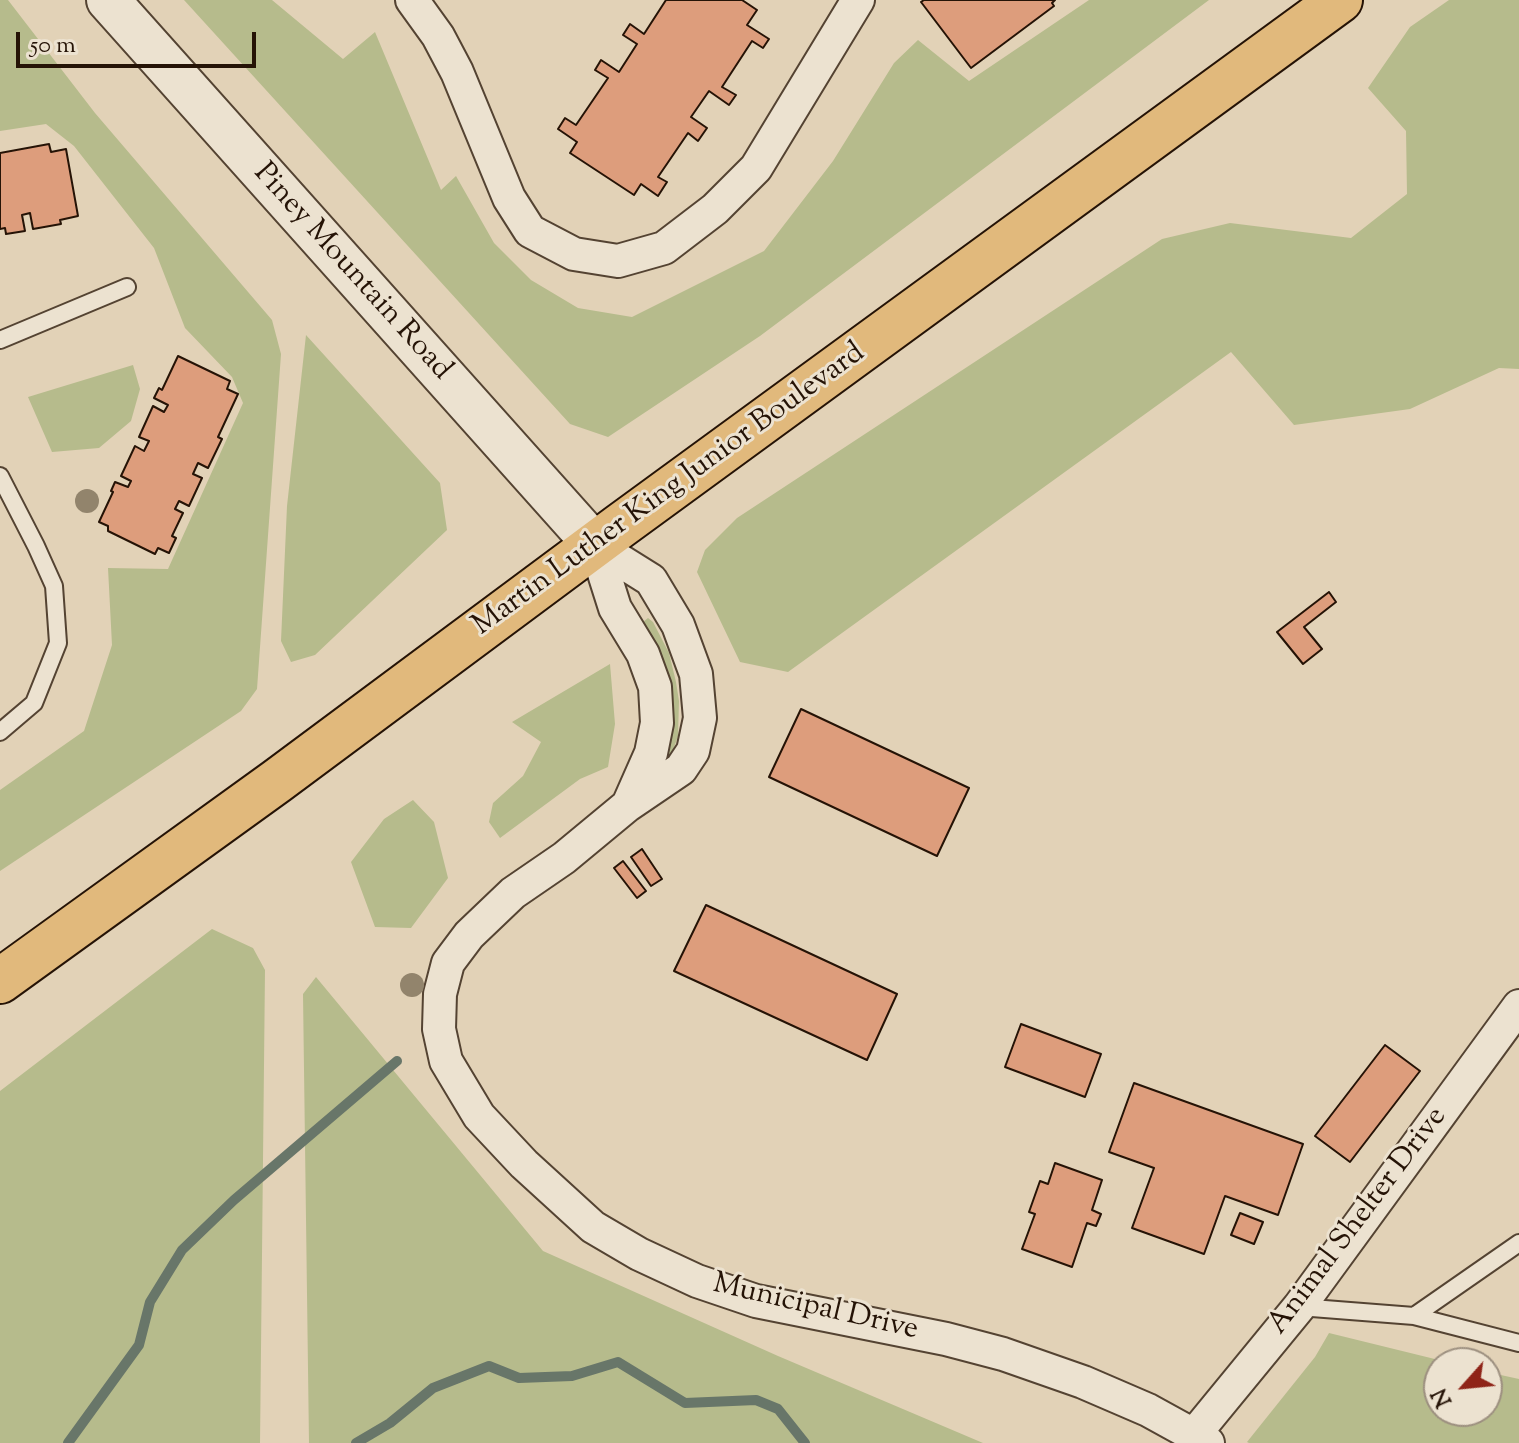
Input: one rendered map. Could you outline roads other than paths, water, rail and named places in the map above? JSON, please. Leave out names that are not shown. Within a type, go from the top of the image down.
[{"type":"main road","name":"Martin Luther King Junior Boulevard","points":[[0,981],[1340,0]]},
{"type":"street","name":"Piney Mountain Road","points":[[108,0],[595,545]]},
{"type":"street","points":[[412,0],[438,36],[457,72],[509,198],[530,231],[574,254],[618,261],[664,248],[715,209],[756,168],[858,0]]},
{"type":"street","name":"Municipal Drive","points":[[595,545],[615,608],[643,654],[655,687],[657,723],[651,753],[628,805]]},
{"type":"street","name":"Municipal Drive","points":[[595,545],[651,580],[678,625],[696,674],[700,718],[693,751],[681,769],[628,805],[564,858],[513,893],[469,935],[448,963],[440,994],[439,1029],[446,1061],[479,1116],[524,1164],[593,1227],[639,1254],[697,1281],[756,1301],[946,1339],[1003,1354],[1083,1382],[1148,1410],[1201,1439]]},
{"type":"street","name":"Animal Shelter Drive","points":[[1201,1439],[1519,1006]]},
{"type":"lane","points":[[0,340],[127,287]]},
{"type":"lane","points":[[0,476],[54,586],[58,643],[34,703],[0,732]]},
{"type":"lane","points":[[1414,1316],[1519,1243]]},
{"type":"lane","points":[[1299,1307],[1414,1316],[1519,1343]]},
{"type":"waterway","points":[[68,1443],[139,1345],[150,1302],[182,1250],[234,1200],[397,1061]]},
{"type":"waterway","points":[[356,1443],[390,1423],[433,1388],[489,1366],[519,1378],[572,1376],[618,1362],[685,1403],[756,1400],[778,1409],[805,1443]]}]
